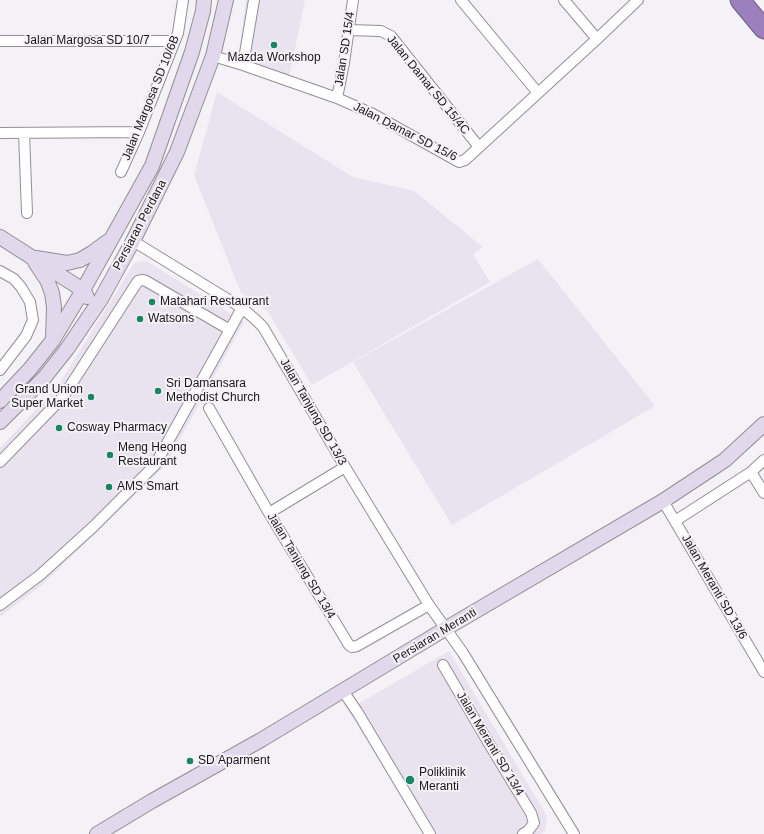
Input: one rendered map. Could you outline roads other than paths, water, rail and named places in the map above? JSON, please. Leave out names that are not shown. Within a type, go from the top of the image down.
[{"type":"highway","points":[[740,0],[764,29]]},
{"type":"main road","name":"Persiaran Perdana","points":[[0,401],[30,369],[53,340],[83,290],[152,166],[192,52],[203,11],[204,0]]},
{"type":"main road","name":"Persiaran Perdana","points":[[0,422],[44,378],[67,349],[101,299],[130,246],[177,152],[213,56],[226,0]]},
{"type":"main road","points":[[0,237],[83,290],[87,297],[86,307],[67,349]]},
{"type":"main road","points":[[32,257],[67,262],[80,260],[112,238]]},
{"type":"main road","points":[[83,290],[88,290],[96,286],[130,246]]},
{"type":"main road","points":[[32,257],[47,280],[52,293],[54,307],[53,340]]},
{"type":"main road","name":"Persiaran Meranti","points":[[97,834],[343,691],[445,629],[663,501],[725,460],[764,424]]},
{"type":"street","name":"Jalan Margosa SD 10/6B","points":[[120,172],[139,132],[178,33],[183,0]]},
{"type":"street","points":[[243,65],[254,0]]},
{"type":"street","name":"Jalan SD 15/4","points":[[337,98],[353,0]]},
{"type":"street","points":[[462,0],[538,93]]},
{"type":"street","points":[[564,0],[597,39]]},
{"type":"street","name":"Jalan Damar SD 15/6","points":[[213,56],[337,98],[372,114],[459,162],[465,160],[638,0]]},
{"type":"street","name":"Jalan Damar SD 15/4C","points":[[349,30],[381,31],[391,36],[479,147]]},
{"type":"street","name":"Jalan Margosa SD 10/7","points":[[0,41],[174,41]]},
{"type":"street","points":[[0,133],[139,132]]},
{"type":"street","points":[[24,133],[27,213]]},
{"type":"street","name":"Jalan Tanjung SD 13/3","points":[[130,246],[242,308],[256,320],[269,336],[344,467],[429,605],[463,653],[574,834]]},
{"type":"street","points":[[0,271],[14,280],[21,287],[30,302],[33,320],[26,336],[1,368]]},
{"type":"street","points":[[0,462],[63,397],[138,281],[146,281],[230,330]]},
{"type":"street","points":[[0,606],[46,570],[93,527],[155,465],[242,308]]},
{"type":"street","name":"Jalan Tanjung SD 13/4","points":[[209,408],[269,513],[349,645],[352,647],[357,646],[429,605]]},
{"type":"street","points":[[675,522],[751,472],[764,460]]},
{"type":"street","points":[[269,513],[344,467]]},
{"type":"street","points":[[751,472],[764,493]]},
{"type":"street","name":"Jalan Meranti SD 13/6","points":[[663,501],[764,672]]},
{"type":"street","name":"Jalan Meranti SD 13/4","points":[[443,665],[531,813],[534,823],[528,831],[523,834]]},
{"type":"street","points":[[343,691],[358,713],[430,834]]},
{"type":"place","name":"Mazda Workshop","points":[[274,45]]},
{"type":"place","name":"Matahari Restaurant","points":[[152,302]]},
{"type":"place","name":"Watsons","points":[[140,319]]},
{"type":"place","name":"Sri Damansara Methodist Church","points":[[158,391]]},
{"type":"place","name":"Grand Union Super Market","points":[[91,397]]},
{"type":"place","name":"Cosway Pharmacy","points":[[59,428]]},
{"type":"place","name":"Meng Heong Restaurant","points":[[110,455]]},
{"type":"place","name":"AMS Smart","points":[[109,487]]},
{"type":"place","name":"SD Aparment","points":[[190,761]]},
{"type":"place","name":"Poliklinik Meranti","points":[[410,780]]}]
